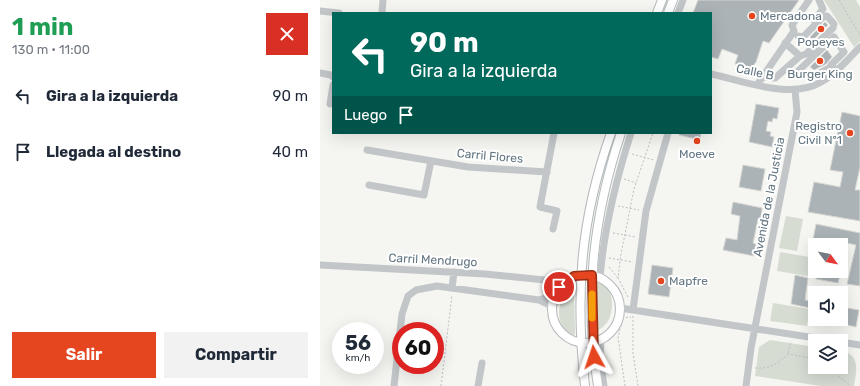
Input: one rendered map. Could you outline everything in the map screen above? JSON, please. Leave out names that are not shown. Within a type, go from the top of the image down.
[{"type":"main road","points":[[656,12],[662,0]]},
{"type":"main road","points":[[668,12],[673,0]]},
{"type":"main road","points":[[585,386],[580,342],[580,275],[582,248],[588,211],[610,134]]},
{"type":"main road","points":[[598,386],[592,342],[593,250],[598,215],[607,177],[622,134]]},
{"type":"main road","points":[[580,275],[592,275],[600,278],[612,287],[616,293],[620,308],[615,326],[609,333],[601,339],[592,342],[580,342],[568,338],[561,332],[555,324],[552,306],[554,296],[559,287],[567,280],[580,275]]},
{"type":"street","points":[[382,12],[383,0]]},
{"type":"street","points":[[678,12],[683,0]]},
{"type":"street","points":[[757,84],[794,31],[792,25],[810,0]]},
{"type":"street","points":[[786,43],[792,43],[823,9],[819,0]]},
{"type":"street","points":[[320,11],[332,12]]},
{"type":"street","points":[[762,77],[775,78],[800,56],[806,54],[833,28],[834,24],[827,16],[823,17],[803,37],[798,36]]},
{"type":"street","points":[[834,37],[844,52],[831,65],[834,71],[828,68],[814,76],[794,74],[834,37]]},
{"type":"street","points":[[786,43],[800,56]]},
{"type":"street","points":[[795,90],[805,90],[818,84],[860,47]]},
{"type":"street","points":[[320,73],[332,75]]},
{"type":"street","name":"Calle B","points":[[712,74],[757,84],[795,90]]},
{"type":"street","name":"Avenida de la Justicia","points":[[746,386],[755,328],[797,112],[795,90]]},
{"type":"street","points":[[330,104],[332,91]]},
{"type":"street","points":[[552,229],[557,211],[540,207],[554,134]]},
{"type":"street","points":[[600,278],[602,250],[613,194],[631,134]]},
{"type":"street","points":[[633,313],[646,211],[668,134]]},
{"type":"street","name":"Carril Flores","points":[[367,150],[468,167],[547,172]]},
{"type":"street","points":[[369,184],[424,195],[431,161]]},
{"type":"street","name":"Carril Mendrugo","points":[[320,265],[454,272],[545,280]]},
{"type":"street","points":[[452,288],[454,272]]},
{"type":"street","points":[[394,386],[402,314],[408,296],[416,290],[424,287],[452,288],[539,300],[552,306]]},
{"type":"street","points":[[539,300],[554,296]]},
{"type":"street","points":[[620,308],[633,313],[755,328],[808,337]]},
{"type":"street","points":[[601,339],[600,359],[604,386]]},
{"type":"street","points":[[848,343],[860,345]]},
{"type":"street","points":[[478,386],[482,363]]},
{"type":"path","points":[[839,0],[860,35]]},
{"type":"path","points":[[618,278],[629,208],[636,182],[653,134]]},
{"type":"path","points":[[630,153],[659,162]]},
{"type":"path","points":[[623,179],[636,182]]},
{"type":"path","points":[[616,206],[646,211]]},
{"type":"path","points":[[611,233],[642,238]]},
{"type":"path","points":[[606,258],[639,263]]},
{"type":"path","points":[[607,265],[624,286],[629,299],[634,301]]},
{"type":"path","points":[[441,386],[452,288]]},
{"type":"path","points":[[625,386],[618,337],[623,318],[633,313],[633,353],[638,386]]},
{"type":"path","points":[[749,367],[768,368],[775,364],[788,354],[792,334]]},
{"type":"path","points":[[788,354],[808,358]]},
{"type":"path","points":[[836,374],[851,386]]},
{"type":"shaded area","points":[[824,0],[856,0],[860,7],[860,41],[854,47]]},
{"type":"shaded area","points":[[786,216],[803,219],[797,251],[779,248]]},
{"type":"shaded area","points":[[780,252],[808,257],[808,276],[777,271]]},
{"type":"shaded area","points":[[597,281],[603,283],[610,292],[612,297],[612,310],[608,321],[597,332]]},
{"type":"shaded area","points":[[574,287],[575,335],[565,330],[559,315],[559,309],[563,298]]},
{"type":"shaded area","points":[[773,303],[808,309],[807,326],[770,321]]},
{"type":"shaded area","points":[[770,340],[808,346],[808,374],[848,374],[848,354],[856,363],[854,386],[821,386],[755,376],[759,347]]},
{"type":"building","points":[[698,0],[799,0],[769,43],[763,41],[756,62],[751,69],[735,64],[738,55],[722,49],[718,59],[712,57],[712,12],[693,12]]},
{"type":"building","points":[[825,22],[828,25],[813,40],[810,37]]},
{"type":"building","points":[[827,50],[832,57],[826,64],[814,70],[810,67]]},
{"type":"building","points":[[756,104],[779,108],[777,119],[773,118],[772,122],[768,121],[766,131],[771,132],[770,136],[774,137],[772,147],[749,142]]},
{"type":"building","points":[[842,112],[860,116],[860,167],[855,190],[860,190],[860,221],[808,212],[814,182],[840,187],[843,172],[830,170]]},
{"type":"building","points":[[679,134],[701,134],[700,140]]},
{"type":"building","points":[[743,165],[765,169],[761,191],[739,187]]},
{"type":"building","points":[[733,202],[762,208],[761,220],[758,219],[753,243],[756,244],[754,256],[723,250],[726,238],[737,240],[740,216],[731,214]]},
{"type":"building","points":[[816,224],[860,233],[860,286],[847,284],[856,245],[848,243],[848,238],[813,238]]},
{"type":"building","name":"Mapfre","points":[[652,265],[673,268],[669,297],[648,294]]},
{"type":"building","points":[[795,275],[808,278],[805,300],[808,301],[808,308],[791,304]]},
{"type":"building","points":[[816,278],[839,278],[838,283]]},
{"type":"building","points":[[848,308],[859,310],[856,327],[848,325]]},
{"type":"slow traffic","points":[[592,294],[592,318]]},
{"type":"place","name":"Mercadona","points":[[752,16]]},
{"type":"place","name":"Popeyes","points":[[821,29]]},
{"type":"place","name":"Burger King","points":[[820,61]]},
{"type":"place","name":"Registro Civil Nº1","points":[[850,133]]},
{"type":"place","name":"Moeve","points":[[697,141]]},
{"type":"place","name":"Mapfre","points":[[661,281]]},
{"type":"route","points":[[559,287],[574,276],[592,275],[592,342],[594,357]]}]
